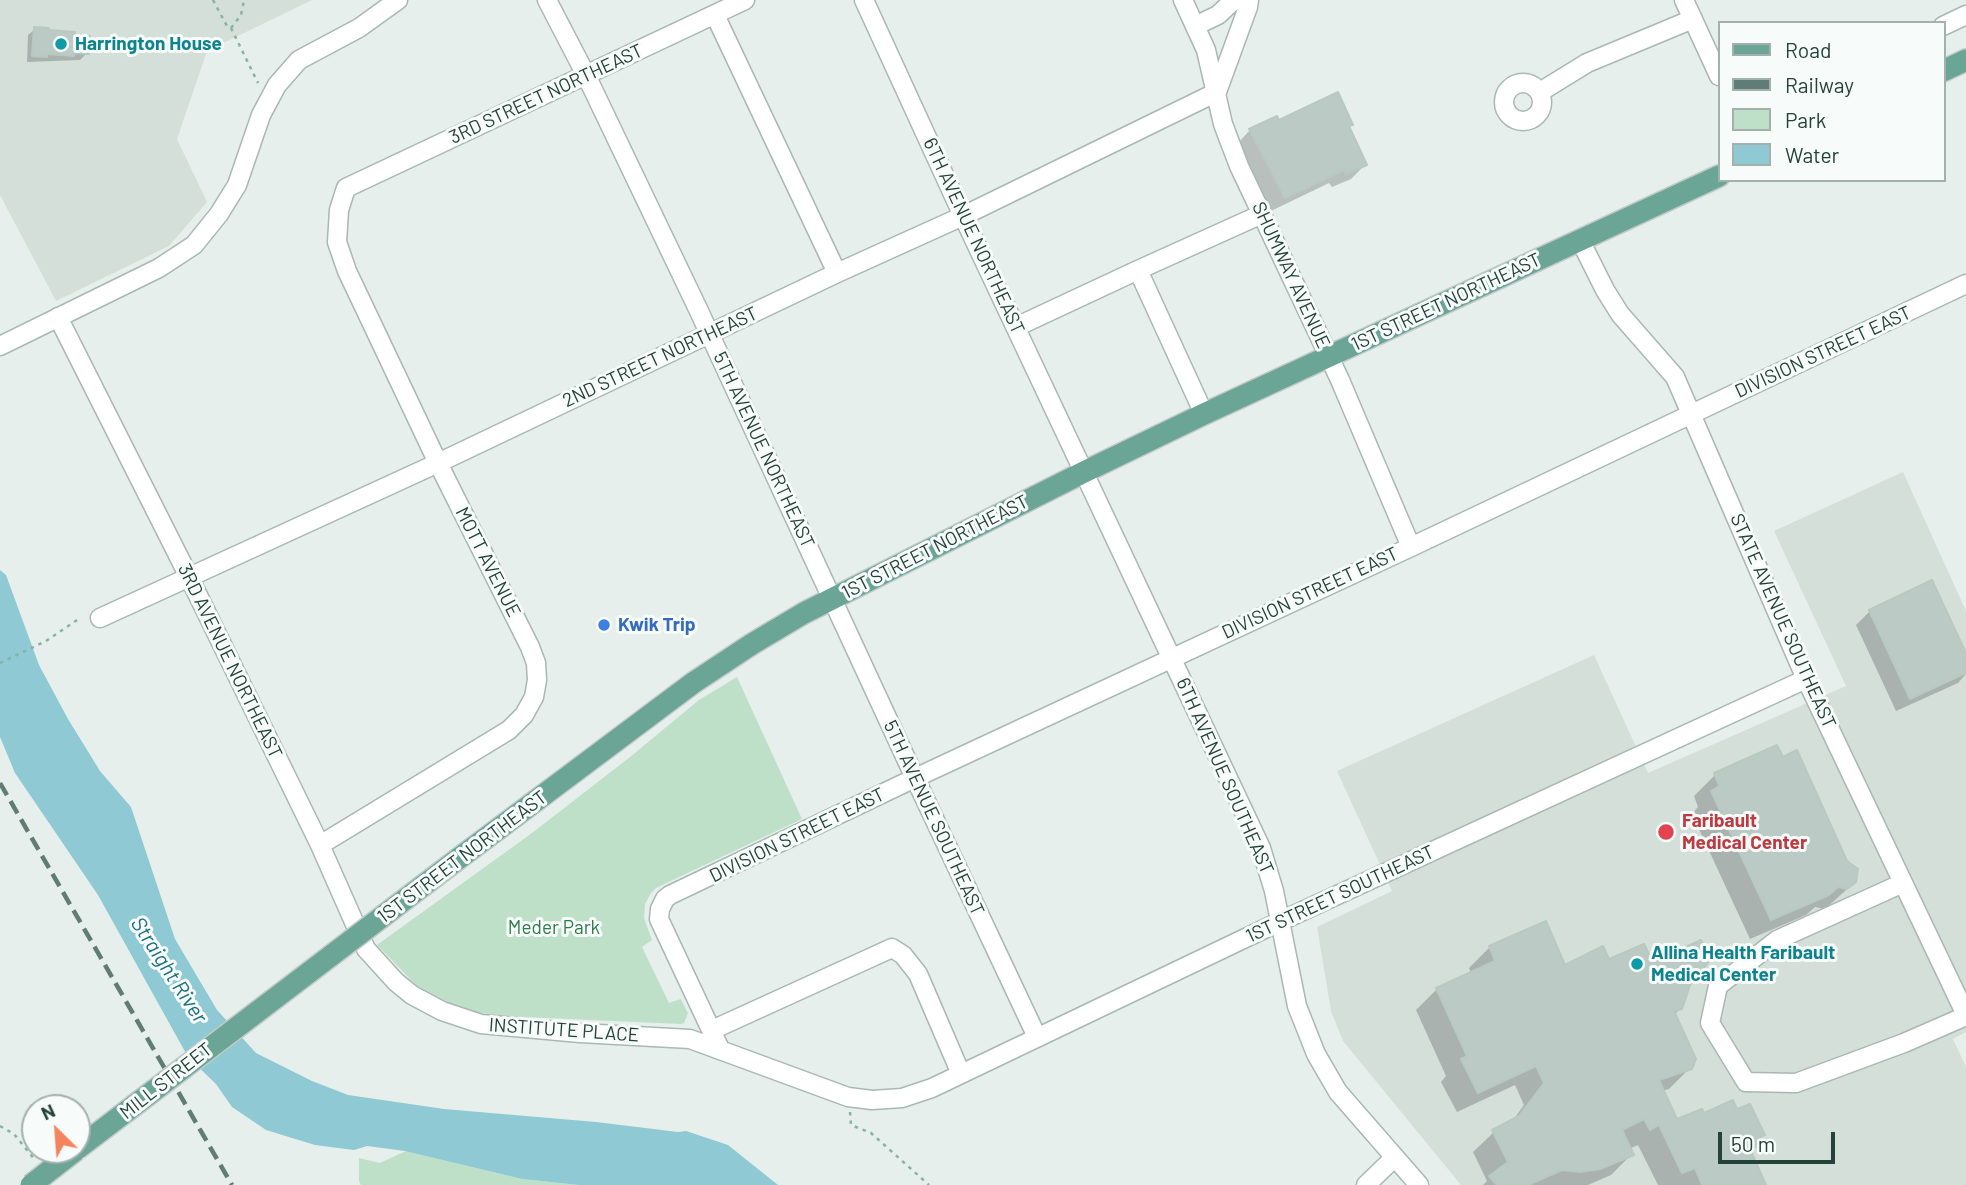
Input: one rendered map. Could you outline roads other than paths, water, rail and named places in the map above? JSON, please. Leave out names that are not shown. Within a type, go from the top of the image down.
[{"type":"main road","points":[[1945,70],[1966,60]]},
{"type":"main road","name":"1ST STREET NORTHEAST","points":[[222,1038],[693,683],[776,629],[1204,414],[1717,177]]},
{"type":"main road","name":"MILL STREET","points":[[91,1139],[222,1038]]},
{"type":"main road","name":"MILL STREET","points":[[35,1175],[53,1164]]},
{"type":"street","points":[[0,346],[159,268],[194,245],[237,186],[261,115],[277,85],[299,60],[359,28],[398,0]]},
{"type":"street","name":"5TH AVENUE NORTHEAST","points":[[547,0],[586,75],[710,334],[833,599]]},
{"type":"street","name":"3RD STREET NORTHEAST","points":[[346,188],[745,0]]},
{"type":"street","name":"6TH AVENUE NORTHEAST","points":[[864,0],[1084,472]]},
{"type":"street","name":"SHUMWAY AVENUE","points":[[1183,0],[1206,50],[1223,124],[1329,356],[1411,547]]},
{"type":"street","points":[[1195,26],[1218,15],[1234,0]]},
{"type":"street","points":[[1216,92],[1249,0]]},
{"type":"street","points":[[1684,0],[1717,72]]},
{"type":"street","points":[[715,15],[837,273]]},
{"type":"street","points":[[1945,25],[1966,15]]},
{"type":"street","points":[[1539,92],[1587,63],[1693,19]]},
{"type":"street","name":"2ND STREET NORTHEAST","points":[[100,618],[438,463],[963,216],[1216,92]]},
{"type":"street","name":"MOTT AVENUE","points":[[320,845],[509,730],[524,715],[534,696],[537,680],[530,647],[438,463],[347,271],[337,242],[339,210],[346,188]]},
{"type":"street","points":[[1016,327],[1262,214]]},
{"type":"street","name":"STATE AVENUE SOUTHEAST","points":[[1580,240],[1620,314],[1675,377],[1806,679],[1966,1015]]},
{"type":"street","points":[[1138,270],[1204,414]]},
{"type":"street","name":"DIVISION STREET EAST","points":[[712,1030],[659,919],[660,909],[670,895],[1966,284]]},
{"type":"street","name":"3RD AVENUE NORTHEAST","points":[[58,317],[320,845],[366,949],[396,982],[412,995]]},
{"type":"street","name":"6TH AVENUE SOUTHEAST","points":[[1084,472],[1261,848],[1281,921],[1297,1006],[1316,1054],[1338,1092],[1419,1185]]},
{"type":"street","name":"5TH AVENUE SOUTHEAST","points":[[833,599],[1037,1037]]},
{"type":"street","name":"1ST STREET SOUTHEAST","points":[[848,1097],[872,1100],[902,1098],[932,1088],[1281,921],[1806,679]]},
{"type":"street","points":[[1903,883],[1777,940],[1718,986],[1710,1023],[1746,1083],[1797,1083],[1904,1043],[1966,1015]]},
{"type":"street","points":[[720,1049],[712,1030],[892,948],[903,955],[918,974],[961,1074]]},
{"type":"street","name":"INSTITUTE PLACE","points":[[412,995],[462,1019],[490,1026],[691,1039],[848,1097]]},
{"type":"street","points":[[1366,1185],[1394,1157]]},
{"type":"water","name":"Straight River","points":[[0,570],[6,575],[39,665],[68,719],[100,771],[131,807],[175,939],[217,1010],[256,1053],[312,1081],[348,1095],[444,1109],[686,1131],[728,1145],[778,1185],[579,1185],[522,1179],[405,1151],[367,1146],[354,1150],[315,1145],[266,1130],[232,1107],[216,1084],[188,1057],[98,895],[15,773],[0,737]]},
{"type":"railway","points":[[0,783],[232,1185]]},
{"type":"place","name":"Harrington House","points":[[61,44]]},
{"type":"place","name":"Kwik Trip","points":[[604,625]]},
{"type":"place","name":"Faribault Medical Center","points":[[1666,832]]},
{"type":"place","name":"Allina Health Faribault Medical Center","points":[[1637,964]]},
{"type":"park label","name":"Meder Park","points":[[554,928]]}]
